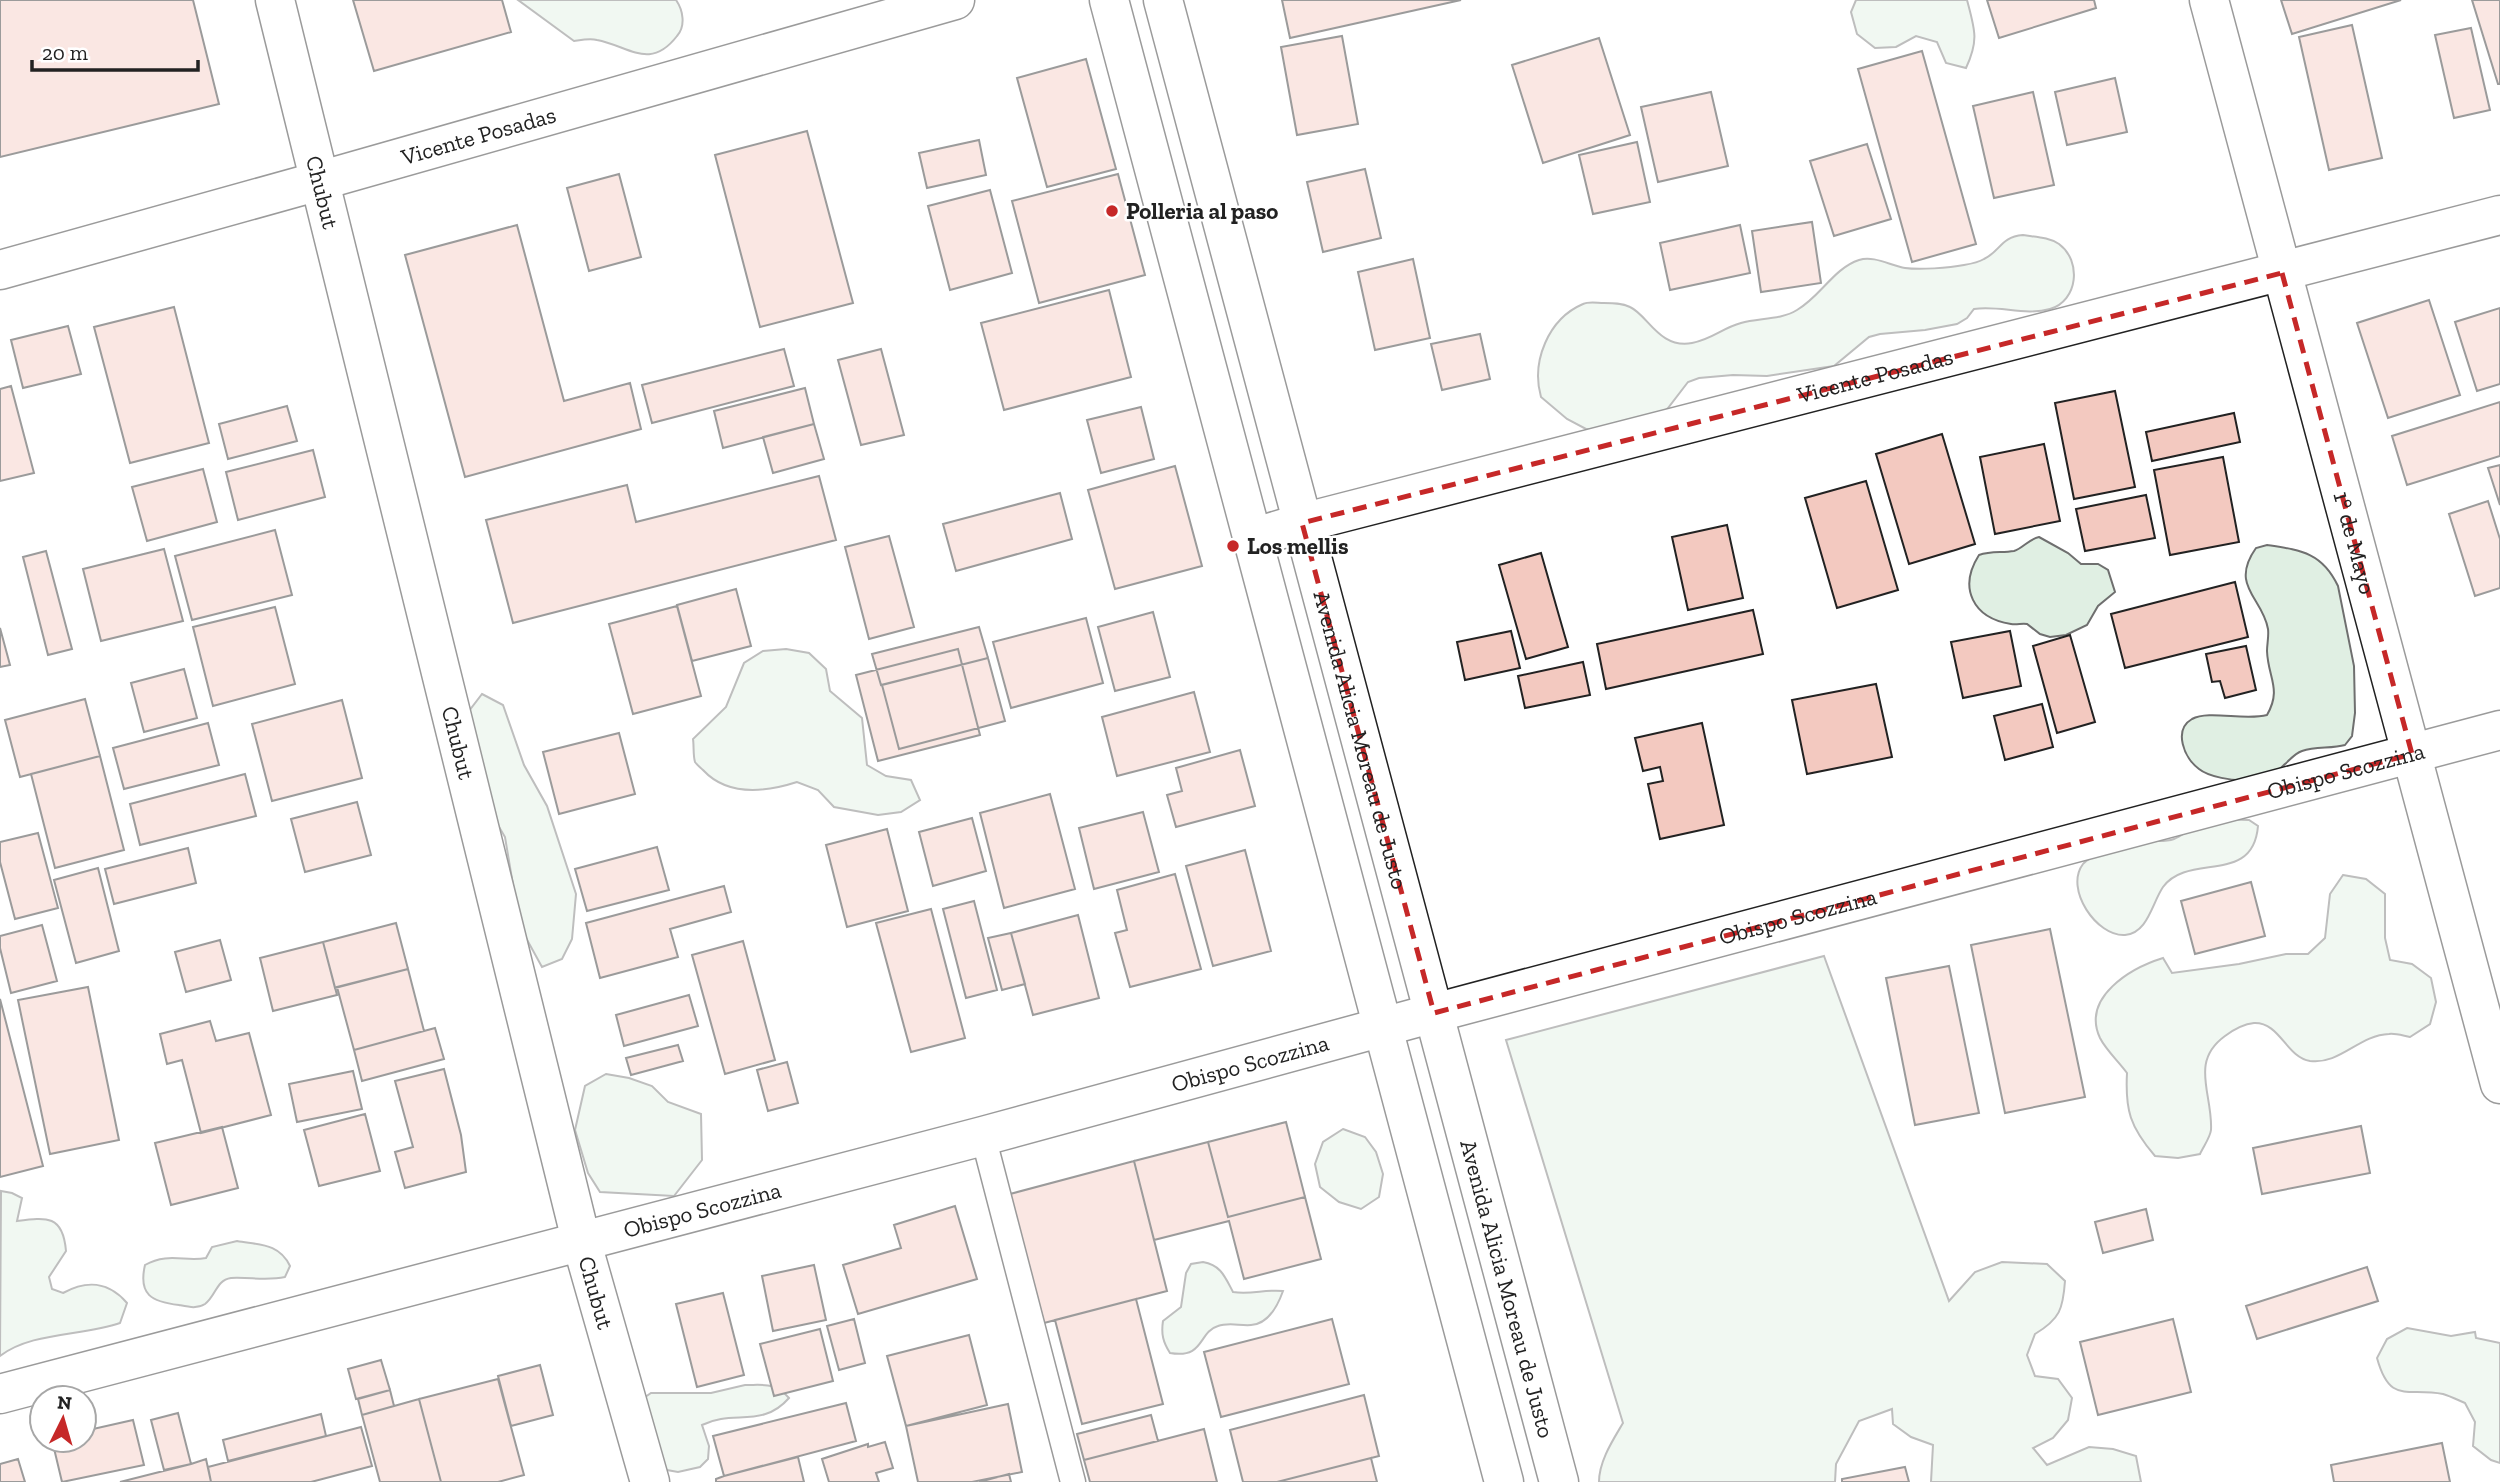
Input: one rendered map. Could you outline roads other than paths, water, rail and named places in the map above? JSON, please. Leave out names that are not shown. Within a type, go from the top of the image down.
[{"type":"street","name":"Chubut","points":[[275,0],[581,1240],[650,1482]]},
{"type":"street","name":"Vicente Posadas","points":[[0,270],[955,0]]},
{"type":"street","points":[[1109,0],[1504,1482]]},
{"type":"street","name":"Avenida Alicia Moreau de Justo","points":[[1163,0],[1559,1482]]},
{"type":"street","name":"1° de Mayo","points":[[2209,0],[2500,1084]]},
{"type":"street","name":"Vicente Posadas","points":[[1252,538],[2500,215]]},
{"type":"street","name":"Obispo Scozzina","points":[[0,1394],[983,1136],[1434,1013],[2500,730]]},
{"type":"lane","points":[[983,1136],[1073,1482]]},
{"type":"place","name":"Polleria al paso","points":[[1112,211]]},
{"type":"place","name":"Los mellis","points":[[1233,546]]}]
